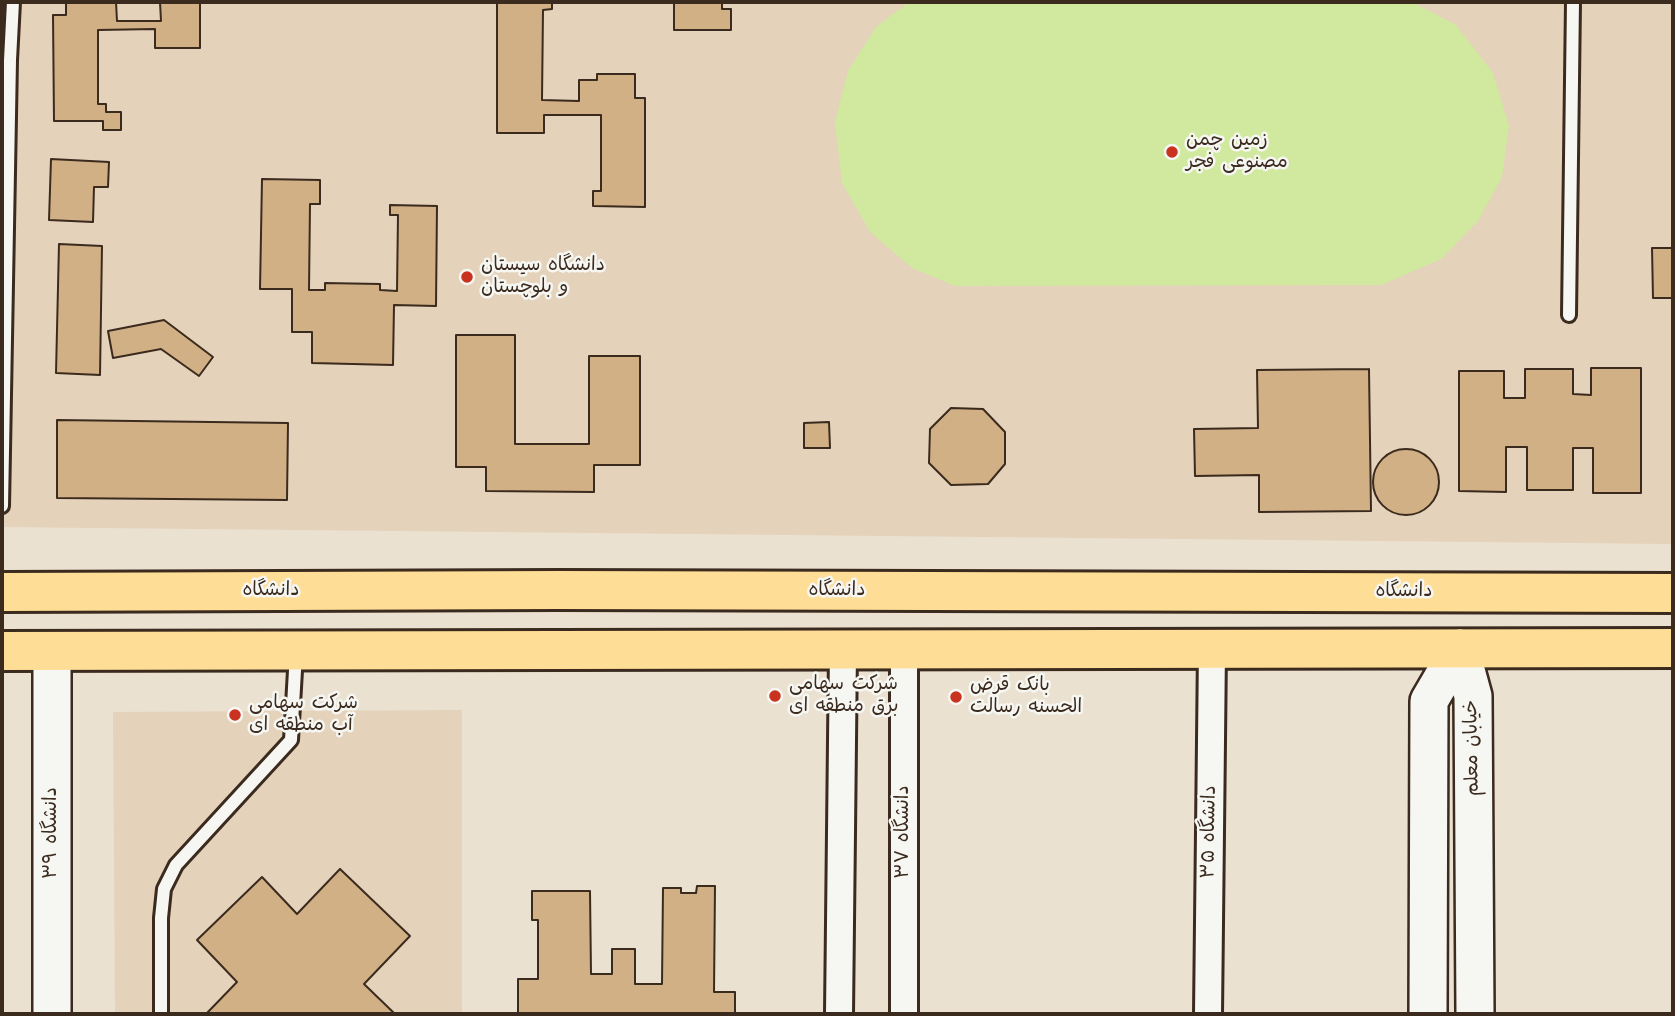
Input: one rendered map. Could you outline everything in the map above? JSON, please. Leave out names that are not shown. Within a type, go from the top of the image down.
[{"type":"main road","name":"دانشگاه","points":[[2,592],[559,590],[1673,593]]},
{"type":"main road","points":[[559,590],[563,650]]},
{"type":"main road","points":[[1460,592],[1460,648]]},
{"type":"main road","name":"خیابان معلم","points":[[1428,1014],[1429,701],[1460,648]]},
{"type":"main road","name":"خیابان معلم","points":[[1460,648],[1473,696],[1475,1014]]},
{"type":"main road","points":[[2,651],[1673,648]]},
{"type":"main road","name":"دانشگاه ۳۹","points":[[52,651],[52,1014]]},
{"type":"main road","points":[[1429,938],[1474,939]]},
{"type":"street","name":"دانشگاه ۳۷","points":[[904,649],[904,1014]]},
{"type":"street","name":"دانشگاه ۳۵","points":[[1208,1014],[1212,649]]},
{"type":"street","points":[[839,1014],[843,650]]},
{"type":"lane","points":[[2,506],[6,109],[13,2]]},
{"type":"lane","points":[[1569,314],[1573,2]]},
{"type":"lane","points":[[161,1014],[161,918],[164,889],[176,864],[291,740],[293,651]]},
{"type":"shaded area","name":"دانشگاه سیستان و بلوچستان","points":[[2,2],[1673,2],[1673,544],[2,527]]},
{"type":"shaded area","points":[[462,710],[462,1014],[115,1014],[113,712]]},
{"type":"green space","name":"زمین چمن مصنوعی فجر","points":[[916,2],[1412,2],[1456,25],[1493,73],[1509,126],[1502,177],[1478,221],[1441,259],[1381,285],[955,286],[912,268],[870,232],[842,183],[835,122],[848,71],[876,27],[905,5]]},
{"type":"building","points":[[66,2],[116,2],[117,21],[161,21],[160,2],[200,2],[200,48],[155,48],[155,29],[98,30],[98,104],[106,104],[106,112],[121,112],[121,130],[103,130],[103,121],[54,121],[53,15],[66,15]]},
{"type":"building","points":[[497,2],[552,2],[552,9],[543,10],[542,100],[579,101],[579,80],[597,80],[597,74],[635,74],[635,98],[645,98],[645,207],[593,206],[593,191],[601,191],[601,115],[544,115],[544,133],[497,133]]},
{"type":"building","points":[[674,2],[722,2],[722,9],[731,9],[731,30],[674,30]]},
{"type":"building","points":[[51,159],[109,162],[108,187],[94,187],[93,222],[49,220]]},
{"type":"building","points":[[262,179],[320,180],[320,204],[310,204],[309,290],[325,290],[325,283],[380,284],[380,290],[397,291],[398,215],[390,215],[390,205],[437,206],[436,306],[394,305],[393,365],[312,363],[312,332],[292,332],[292,289],[260,289]]},
{"type":"building","points":[[59,244],[102,246],[100,375],[56,373]]},
{"type":"building","points":[[1652,248],[1673,248],[1673,298],[1653,298]]},
{"type":"building","points":[[164,320],[213,357],[199,376],[161,349],[113,358],[108,331]]},
{"type":"building","points":[[456,335],[515,335],[515,444],[589,444],[589,356],[640,356],[640,465],[594,465],[594,492],[486,491],[486,467],[456,467]]},
{"type":"building","points":[[1591,368],[1641,368],[1641,493],[1593,493],[1593,448],[1573,448],[1573,490],[1527,490],[1527,447],[1506,447],[1506,492],[1459,491],[1459,371],[1504,371],[1504,398],[1525,398],[1525,369],[1573,369],[1573,394],[1591,395]]},
{"type":"building","points":[[1369,369],[1371,511],[1259,512],[1259,475],[1195,476],[1194,429],[1258,428],[1257,370]]},
{"type":"building","points":[[951,408],[983,409],[1005,432],[1005,464],[988,484],[951,485],[929,463],[930,429]]},
{"type":"building","points":[[57,420],[288,423],[287,500],[57,498]]},
{"type":"building","points":[[829,422],[830,448],[804,448],[804,423]]},
{"type":"building","points":[[1406,449],[1419,451],[1434,464],[1439,482],[1437,495],[1424,510],[1406,515],[1393,513],[1378,500],[1373,482],[1375,469],[1388,454]]},
{"type":"building","points":[[340,869],[410,936],[364,984],[395,1014],[206,1014],[237,982],[197,940],[262,877],[297,914]]},
{"type":"building","points":[[697,886],[715,886],[714,992],[735,992],[735,1014],[518,1014],[518,979],[538,979],[538,920],[532,920],[532,891],[590,891],[591,974],[612,974],[612,949],[635,949],[635,984],[662,984],[663,888],[681,888],[681,893],[696,893]]},
{"type":"place","name":"زمین چمن مصنوعی فجر","points":[[1172,152]]},
{"type":"place","name":"دانشگاه سیستان و بلوچستان","points":[[467,277]]},
{"type":"place","name":"شرکت سهامی برق منطقه ای","points":[[775,696]]},
{"type":"place","name":"بانک قرض الحسنه رسالت","points":[[956,697]]},
{"type":"place","name":"شرکت سهامی آب منطقه ای","points":[[235,715]]}]
